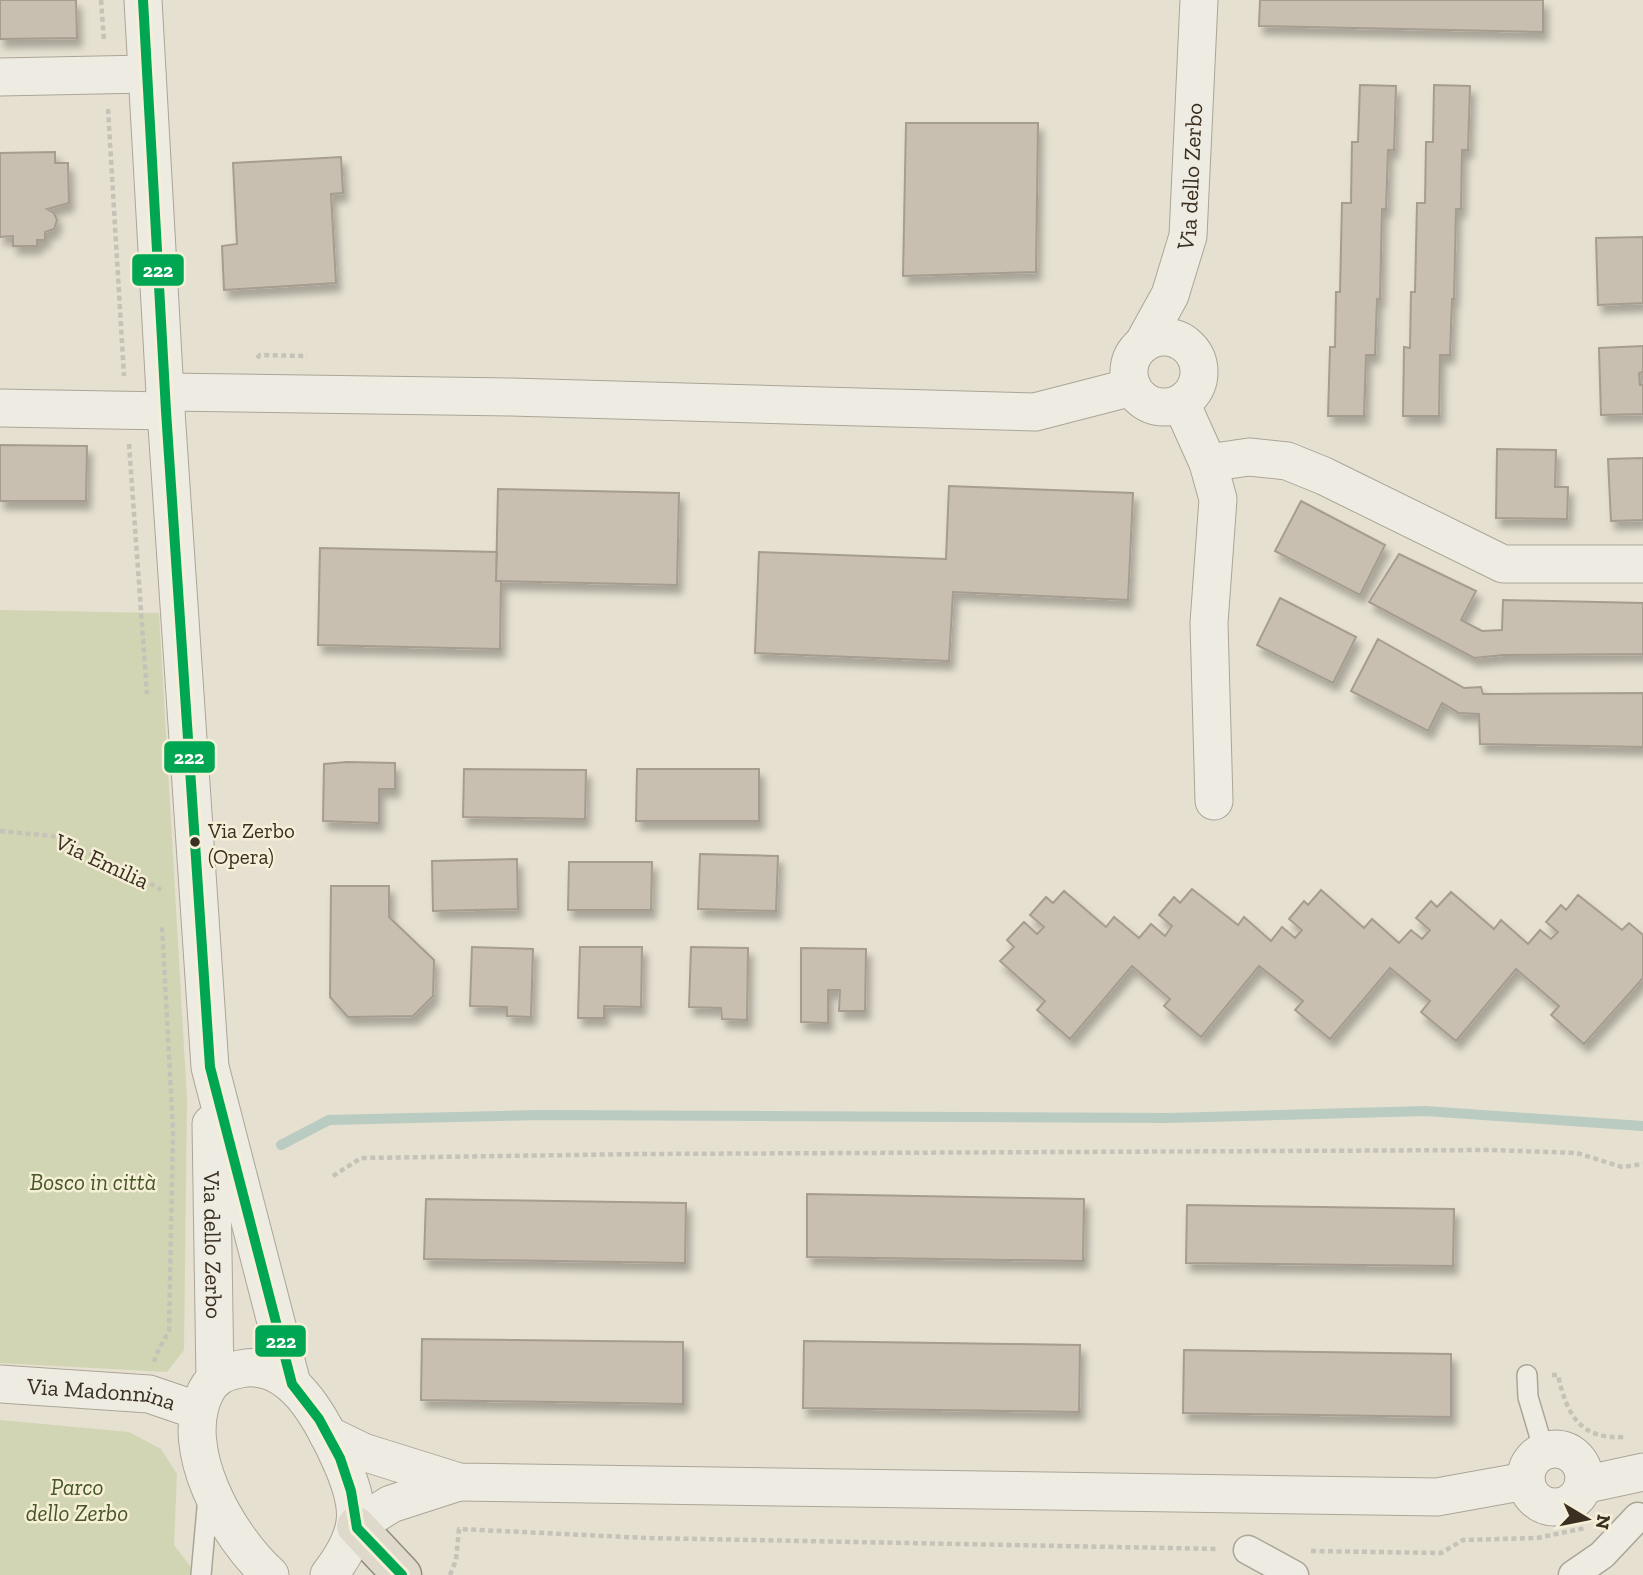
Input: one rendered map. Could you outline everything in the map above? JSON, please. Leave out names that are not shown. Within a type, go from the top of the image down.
[{"type":"highway","points":[[356,1526],[402,1575]]},
{"type":"street","points":[[143,0],[165,402],[210,1067],[292,1384]]},
{"type":"street","name":"Via dello Zerbo","points":[[1143,344],[1170,295],[1188,236],[1199,0]]},
{"type":"street","points":[[0,77],[147,74]]},
{"type":"street","points":[[1164,337],[1175,339],[1193,353],[1198,364],[1196,386],[1181,403],[1171,407],[1159,407],[1138,397],[1129,375],[1130,363],[1143,344],[1164,337]]},
{"type":"street","points":[[0,408],[126,411],[165,402],[511,397],[1034,412],[1132,387]]},
{"type":"street","points":[[1181,403],[1208,463],[1218,499],[1209,623],[1214,801]]},
{"type":"street","points":[[1208,463],[1249,457],[1287,461],[1324,476],[1503,564],[1643,564]]},
{"type":"street","name":"Via dello Zerbo","points":[[210,1067],[215,1378],[199,1411],[197,1431],[209,1485],[234,1533],[271,1575]]},
{"type":"street","points":[[215,1378],[225,1372],[247,1368],[271,1371],[292,1384],[309,1404],[328,1435],[351,1487],[356,1526],[329,1575]]},
{"type":"street","name":"Via Madonnina","points":[[0,1384],[149,1394],[199,1411]]},
{"type":"street","points":[[328,1435],[363,1452],[458,1482],[1437,1497],[1535,1466],[1533,1497],[1548,1507],[1566,1505],[1580,1493],[1583,1485],[1643,1472]]},
{"type":"street","points":[[356,1526],[391,1504],[458,1482]]},
{"type":"street","points":[[1573,1575],[1602,1555],[1638,1517]]},
{"type":"street","points":[[1248,1550],[1298,1563]]},
{"type":"lane","points":[[1527,1375],[1535,1466]]},
{"type":"lane","points":[[201,1575],[209,1485]]},
{"type":"path","points":[[101,0],[126,411],[147,695]]},
{"type":"path","points":[[252,364],[260,355],[315,356]]},
{"type":"path","name":"Via Emilia","points":[[0,831],[52,836],[135,874],[161,890]]},
{"type":"path","points":[[160,876],[161,902]]},
{"type":"path","points":[[149,1394],[156,1355],[169,1331],[173,1130],[162,914]]},
{"type":"path","points":[[333,1176],[361,1158],[642,1154],[1491,1150],[1577,1153],[1622,1167],[1643,1164]]},
{"type":"path","points":[[1527,1375],[1558,1375],[1569,1408],[1578,1424],[1588,1432],[1601,1436],[1632,1437]]},
{"type":"path","points":[[1298,1563],[1441,1553],[1463,1540],[1537,1538],[1638,1517]]},
{"type":"path","points":[[450,1575],[456,1560],[459,1529],[648,1538],[1248,1550]]},
{"type":"green space","name":"Bosco in città","points":[[0,610],[159,613],[187,1099],[184,1350],[167,1372],[0,1363]]},
{"type":"green space","name":"Parco dello Zerbo","points":[[0,1420],[129,1432],[161,1449],[177,1474],[174,1545],[197,1575],[0,1575]]},
{"type":"building","points":[[0,0],[76,0],[77,38],[0,39]]},
{"type":"building","points":[[1260,0],[1543,0],[1543,32],[1259,26]]},
{"type":"building","points":[[1360,85],[1396,86],[1394,150],[1388,150],[1386,209],[1382,209],[1380,299],[1377,299],[1375,355],[1366,355],[1364,416],[1328,416],[1330,347],[1335,347],[1336,292],[1340,292],[1342,203],[1351,203],[1352,142],[1358,142]]},
{"type":"building","points":[[1434,85],[1470,86],[1468,150],[1462,150],[1461,209],[1456,209],[1450,355],[1440,355],[1439,416],[1403,416],[1404,347],[1410,348],[1411,292],[1415,292],[1417,203],[1425,203],[1426,142],[1433,142]]},
{"type":"building","points":[[906,123],[1038,123],[1036,272],[903,276]]},
{"type":"building","points":[[55,152],[55,163],[68,163],[69,203],[47,209],[54,213],[57,220],[54,229],[45,232],[45,240],[37,240],[37,246],[13,246],[13,236],[0,237],[0,153]]},
{"type":"building","points":[[341,157],[343,193],[331,194],[336,283],[224,290],[222,246],[237,244],[233,163]]},
{"type":"building","points":[[1643,237],[1643,303],[1598,305],[1596,238]]},
{"type":"building","points":[[1643,346],[1643,372],[1639,373],[1640,385],[1643,385],[1643,414],[1601,415],[1599,348]]},
{"type":"building","points":[[0,445],[87,446],[86,501],[0,501]]},
{"type":"building","points":[[1497,449],[1556,450],[1555,487],[1568,487],[1567,519],[1496,518]]},
{"type":"building","points":[[1643,458],[1643,520],[1611,521],[1608,459]]},
{"type":"building","points":[[949,486],[1133,493],[1128,600],[953,592],[949,661],[755,653],[759,552],[946,559]]},
{"type":"building","points":[[498,489],[679,493],[677,585],[496,581]]},
{"type":"building","points":[[1301,501],[1385,545],[1360,595],[1275,551]]},
{"type":"building","points":[[320,548],[497,552],[496,581],[501,581],[500,649],[318,645]]},
{"type":"building","points":[[1399,554],[1476,591],[1461,620],[1482,631],[1502,630],[1503,600],[1643,603],[1643,654],[1503,655],[1474,658],[1369,602]]},
{"type":"building","points":[[1280,598],[1356,637],[1333,683],[1257,645]]},
{"type":"building","points":[[1378,639],[1464,688],[1481,687],[1483,694],[1643,693],[1643,747],[1480,744],[1479,714],[1459,713],[1442,703],[1428,731],[1351,691]]},
{"type":"building","points":[[395,763],[395,789],[379,789],[379,823],[323,821],[324,764]]},
{"type":"building","points":[[464,769],[586,770],[585,819],[463,817]]},
{"type":"building","points":[[637,769],[759,769],[759,821],[636,821]]},
{"type":"building","points":[[700,854],[778,856],[776,911],[698,909]]},
{"type":"building","points":[[517,859],[518,909],[433,911],[432,861]]},
{"type":"building","points":[[569,862],[652,862],[651,910],[568,910]]},
{"type":"building","points":[[331,886],[389,886],[389,917],[434,960],[433,996],[413,1016],[348,1017],[330,997]]},
{"type":"building","points":[[1192,889],[1238,925],[1244,917],[1271,941],[1282,927],[1295,938],[1302,930],[1289,919],[1304,901],[1308,905],[1321,890],[1364,928],[1372,919],[1399,943],[1411,930],[1422,939],[1430,930],[1416,918],[1431,901],[1437,907],[1451,892],[1494,929],[1501,920],[1528,944],[1540,930],[1551,939],[1558,932],[1546,922],[1561,905],[1566,910],[1578,895],[1622,930],[1629,923],[1643,935],[1643,978],[1584,1044],[1551,1015],[1559,1006],[1516,969],[1456,1041],[1421,1012],[1430,1001],[1390,968],[1330,1039],[1295,1010],[1303,1001],[1259,966],[1201,1037],[1164,1006],[1170,999],[1132,966],[1070,1039],[1037,1010],[1045,1001],[1000,961],[1014,947],[1007,940],[1024,922],[1037,934],[1044,927],[1030,915],[1046,897],[1053,903],[1064,891],[1106,927],[1114,917],[1139,938],[1151,924],[1165,936],[1172,926],[1159,915],[1174,897],[1180,903]]},
{"type":"building","points":[[472,947],[533,949],[531,1017],[507,1016],[507,1007],[470,1006]]},
{"type":"building","points":[[580,947],[642,947],[641,1007],[604,1006],[604,1018],[578,1018]]},
{"type":"building","points":[[691,947],[748,948],[747,1020],[722,1019],[721,1008],[689,1007]]},
{"type":"building","points":[[801,948],[866,949],[865,1011],[839,1011],[840,990],[828,990],[828,1023],[801,1022]]},
{"type":"building","points":[[807,1194],[1084,1199],[1083,1261],[807,1257]]},
{"type":"building","points":[[426,1199],[686,1203],[685,1263],[424,1259]]},
{"type":"building","points":[[1187,1205],[1454,1209],[1453,1266],[1186,1263]]},
{"type":"building","points":[[422,1339],[683,1342],[683,1404],[421,1400]]},
{"type":"building","points":[[804,1341],[1080,1345],[1079,1412],[803,1408]]},
{"type":"building","points":[[1184,1350],[1451,1354],[1451,1417],[1183,1413]]},
{"type":"waterway","points":[[281,1145],[329,1120],[540,1115],[1168,1118],[1425,1111],[1643,1126]]},
{"type":"transit line","name":"222","points":[[143,0],[166,411],[210,1067],[292,1384],[319,1419],[340,1458],[351,1491],[357,1528],[402,1575]]},
{"type":"place","name":"Via Zerbo (Opera)","points":[[195,842]]}]
